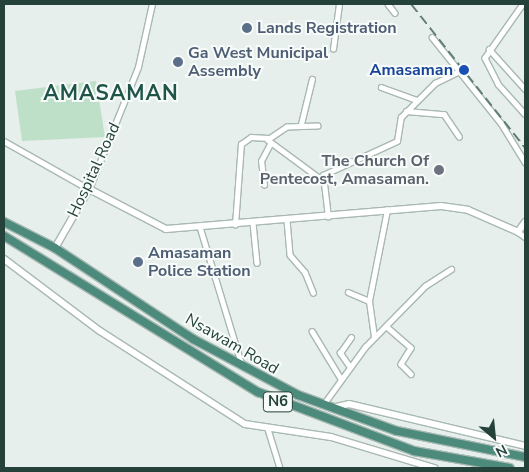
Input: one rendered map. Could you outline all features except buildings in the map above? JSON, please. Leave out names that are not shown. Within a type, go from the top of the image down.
[{"type":"highway","name":"Nsawam Road","points":[[4,222],[55,248],[243,369],[331,408],[447,444],[525,457]]},
{"type":"highway","name":"Nsawam Road","points":[[4,236],[258,392],[414,451],[510,468]]},
{"type":"main road","points":[[89,189],[166,228],[235,225],[387,210],[456,207],[518,232],[525,222]]},
{"type":"main road","name":"Hospital Road","points":[[55,248],[89,189]]},
{"type":"main road","points":[[4,259],[100,331],[245,424],[268,429],[331,436],[434,468]]},
{"type":"main road","points":[[331,408],[349,404],[525,446]]},
{"type":"street","name":"Hospital Road","points":[[89,189],[138,68],[152,4]]},
{"type":"street","points":[[333,49],[339,4]]},
{"type":"street","points":[[388,4],[395,13]]},
{"type":"street","points":[[523,4],[489,49],[486,64],[525,114]]},
{"type":"street","points":[[432,37],[460,71],[525,162]]},
{"type":"street","points":[[489,49],[525,89]]},
{"type":"street","points":[[328,217],[322,180],[326,172],[397,141],[406,111],[435,83],[460,71]]},
{"type":"street","points":[[301,124],[312,80]]},
{"type":"street","points":[[382,87],[417,100]]},
{"type":"street","points":[[406,111],[444,114],[459,136]]},
{"type":"street","points":[[264,185],[261,161],[269,141],[301,124],[318,126]]},
{"type":"street","points":[[235,225],[241,144],[251,137],[269,141],[322,180]]},
{"type":"street","points":[[4,141],[89,189]]},
{"type":"street","points":[[374,338],[370,300],[387,210]]},
{"type":"street","points":[[287,220],[290,255],[305,272],[313,292]]},
{"type":"street","points":[[253,223],[258,263]]},
{"type":"street","points":[[200,227],[243,369]]},
{"type":"street","points":[[518,232],[525,237]]},
{"type":"street","points":[[323,405],[340,377],[374,338],[425,286],[451,269]]},
{"type":"street","points":[[348,292],[370,300]]},
{"type":"street","points":[[386,326],[411,348],[401,364],[411,374]]},
{"type":"street","points":[[312,331],[340,377]]},
{"type":"street","points":[[349,366],[340,353],[351,337]]},
{"type":"street","points":[[268,429],[280,468]]},
{"type":"green space","points":[[96,81],[105,137],[22,141],[15,91]]},
{"type":"railway","points":[[411,4],[525,148]]},
{"type":"place","name":"Lands Registration","points":[[247,28]]},
{"type":"place","name":"Ga West Municipal Assembly","points":[[178,62]]},
{"type":"place","name":"Amasaman","points":[[464,70]]},
{"type":"place","name":"The Church Of Pentecost, Amasaman.","points":[[439,170]]},
{"type":"place","name":"Amasaman Police Station","points":[[138,262]]},
{"type":"district","name":"AMASAMAN","points":[[111,93]]}]
